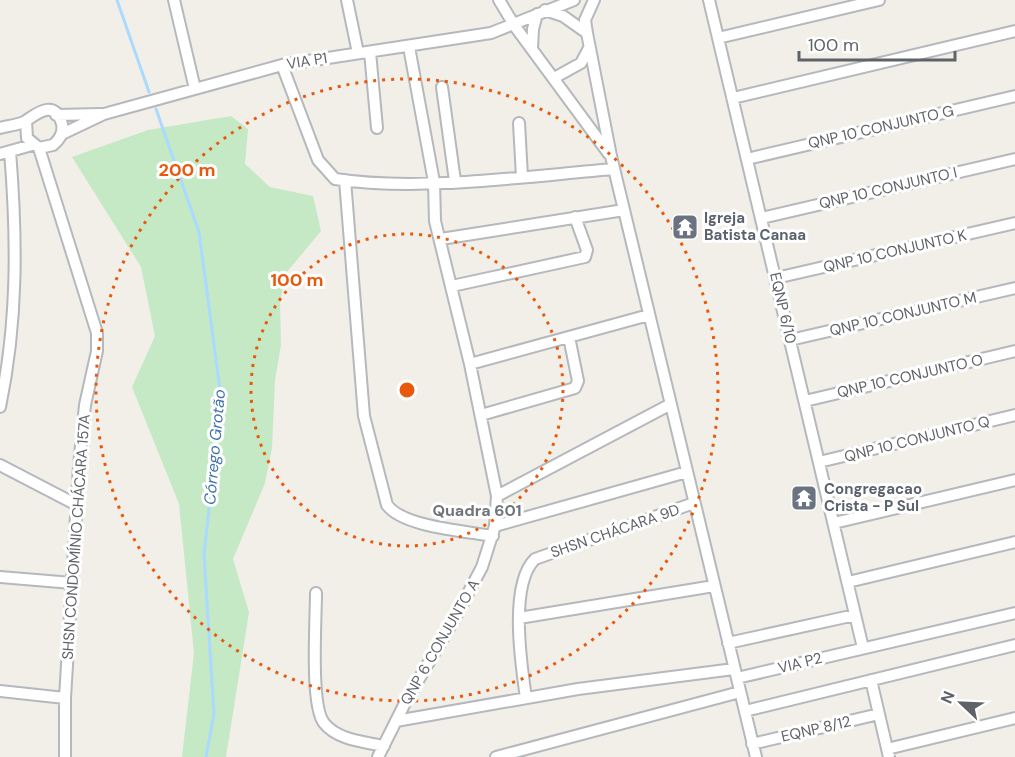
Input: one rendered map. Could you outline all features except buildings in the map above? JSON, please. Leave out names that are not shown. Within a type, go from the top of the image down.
[{"type":"street","points":[[174,0],[195,89]]},
{"type":"street","points":[[347,0],[358,53]]},
{"type":"street","points":[[499,0],[514,25],[611,156]]},
{"type":"street","name":"VIA P1","points":[[5,152],[53,145],[62,134],[104,114],[282,65],[491,33],[574,0]]},
{"type":"street","points":[[594,0],[585,20],[586,33],[611,156],[756,757]]},
{"type":"street","name":"EQNP 6/10","points":[[709,0],[863,648]]},
{"type":"street","points":[[718,38],[879,0]]},
{"type":"street","points":[[532,48],[533,29],[541,12],[563,16],[586,33]]},
{"type":"street","points":[[733,98],[1015,31]]},
{"type":"street","name":"QNP 6 CONJUNTO A","points":[[378,757],[482,567],[494,531],[497,496],[470,364],[435,221],[434,182],[409,47]]},
{"type":"street","points":[[554,78],[581,63],[589,48]]},
{"type":"street","points":[[370,52],[377,128]]},
{"type":"street","points":[[282,65],[318,160],[336,178],[434,182],[614,169]]},
{"type":"street","points":[[442,87],[455,181]]},
{"type":"street","name":"QNP 10 CONJUNTO G","points":[[747,159],[1015,96]]},
{"type":"street","name":"VIA P1","points":[[0,128],[26,121],[40,110],[56,115],[104,114]]},
{"type":"street","points":[[56,115],[62,124],[62,134]]},
{"type":"street","points":[[26,121],[27,138],[36,146]]},
{"type":"street","points":[[519,123],[522,177]]},
{"type":"street","name":"SHSN CONDOMÍNIO CHÁCARA 157A","points":[[36,146],[97,333],[97,351],[81,434],[65,698],[65,757]]},
{"type":"street","points":[[0,407],[12,343],[16,280],[5,152]]},
{"type":"street","name":"QNP 10 CONJUNTO I","points":[[762,218],[1015,159]]},
{"type":"street","points":[[345,180],[364,416],[387,505],[392,513],[416,522],[494,531],[687,472]]},
{"type":"street","points":[[441,239],[624,210]]},
{"type":"street","points":[[452,286],[585,256],[587,250],[576,217]]},
{"type":"street","name":"QNP 10 CONJUNTO K","points":[[776,278],[1015,223]]},
{"type":"street","name":"QNP 10 CONJUNTO M","points":[[790,340],[1015,288]]},
{"type":"street","points":[[470,364],[649,315]]},
{"type":"street","points":[[481,415],[571,390],[577,386],[569,337]]},
{"type":"street","name":"QNP 10 CONJUNTO O","points":[[805,401],[1015,351]]},
{"type":"street","points":[[497,496],[671,404]]},
{"type":"street","name":"QNP 10 CONJUNTO Q","points":[[819,462],[1015,415]]},
{"type":"street","points":[[0,465],[77,505]]},
{"type":"street","points":[[834,523],[1015,480]]},
{"type":"street","name":"SHSN CHÁCARA 9D","points":[[519,618],[526,570],[535,559],[694,503]]},
{"type":"street","points":[[848,582],[1015,542]]},
{"type":"street","points":[[0,577],[72,583]]},
{"type":"street","points":[[526,698],[519,618],[714,586]]},
{"type":"street","points":[[316,594],[318,710],[323,723],[345,737],[384,746]]},
{"type":"street","name":"VIA P2","points":[[396,721],[526,698],[735,674],[863,648],[1015,613]]},
{"type":"street","points":[[728,643],[855,615]]},
{"type":"street","points":[[745,711],[1015,645]]},
{"type":"street","points":[[871,680],[888,753],[1015,718]]},
{"type":"street","points":[[0,691],[65,698]]},
{"type":"street","points":[[496,757],[740,692]]},
{"type":"street","name":"EQNP 8/12","points":[[752,744],[879,714]]},
{"type":"green space","points":[[231,116],[248,129],[245,164],[270,187],[313,196],[321,231],[286,273],[280,302],[281,345],[275,380],[272,448],[265,483],[233,559],[249,612],[226,757],[182,757],[194,653],[179,504],[132,387],[155,336],[141,267],[72,157],[148,130]]},
{"type":"waterway","name":"Córrego Grotão","points":[[117,0],[149,92]]},
{"type":"waterway","name":"Córrego Grotão","points":[[156,109],[199,232],[221,397],[204,555],[214,714],[206,757]]},
{"type":"place","name":"Igreja Batista Canaa","points":[[685,227]]},
{"type":"place","name":"Congregacao Crista - P Sul","points":[[804,498]]},
{"type":"district","name":"Quadra 601","points":[[477,510]]}]
